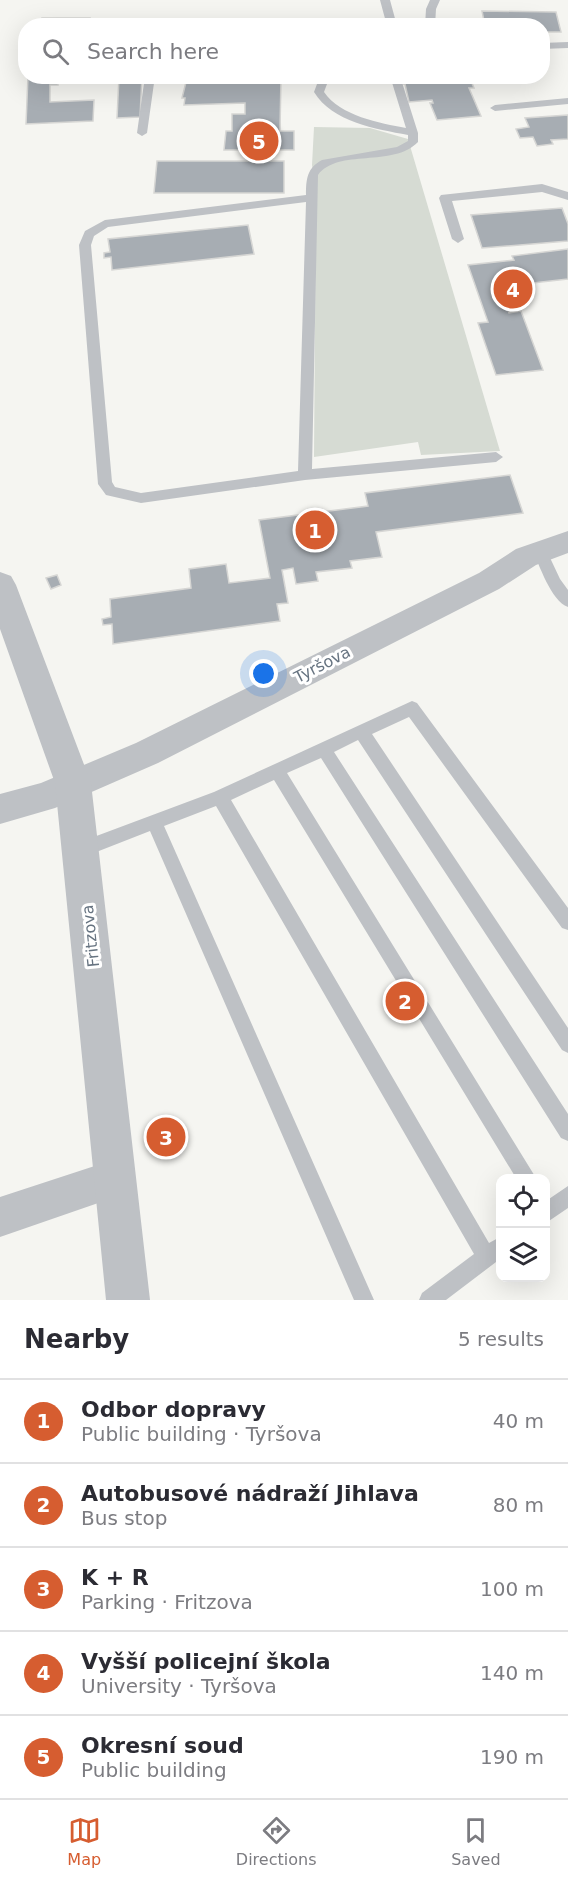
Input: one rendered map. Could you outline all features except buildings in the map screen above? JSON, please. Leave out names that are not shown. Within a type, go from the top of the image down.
[{"type":"street","name":"Tyršova","points":[[0,809],[44,797],[147,753],[489,581],[513,562],[539,549],[568,542]]},
{"type":"street","name":"Fritzova","points":[[0,585],[73,783],[128,1300]]},
{"type":"street","points":[[0,1217],[116,1178]]},
{"type":"lane","points":[[550,46],[568,45]]},
{"type":"lane","points":[[142,133],[149,84]]},
{"type":"lane","points":[[322,84],[320,92],[326,103],[354,116],[413,133]]},
{"type":"lane","points":[[305,475],[312,175],[319,166],[335,160],[400,150],[413,142],[413,133],[398,84]]},
{"type":"lane","points":[[495,108],[568,101]]},
{"type":"lane","points":[[458,239],[445,198],[542,188],[568,196]]},
{"type":"lane","points":[[311,198],[105,224],[89,234],[85,245],[105,484],[111,492],[141,498],[305,475],[496,457]]},
{"type":"lane","points":[[539,549],[554,582],[568,601]]},
{"type":"lane","points":[[81,850],[220,797],[412,708],[568,922]]},
{"type":"lane","points":[[362,733],[568,1044]]},
{"type":"lane","points":[[324,749],[568,1131]]},
{"type":"lane","points":[[277,771],[524,1174]]},
{"type":"lane","points":[[220,797],[494,1253],[429,1300]]},
{"type":"lane","points":[[154,821],[364,1300]]},
{"type":"lane","points":[[550,1209],[568,1196]]},
{"type":"shaded area","points":[[314,127],[370,128],[408,139],[500,451],[421,455],[418,442],[314,457],[316,198],[312,165]]},
{"type":"place","name":"Okresní soud","points":[[259,141]]},
{"type":"place","name":"Vyšší policejní škola","points":[[513,289]]},
{"type":"place","name":"Odbor dopravy","points":[[315,530]]},
{"type":"place","name":"Autobusové nádraží Jihlava","points":[[405,1001]]},
{"type":"place","name":"K + R","points":[[166,1137]]}]
